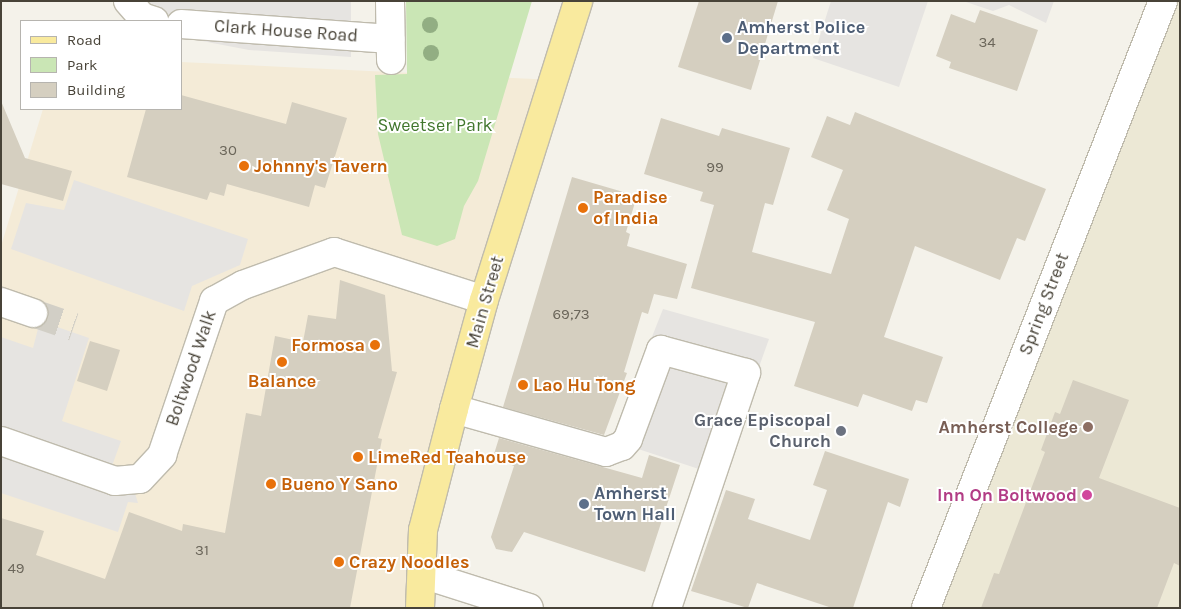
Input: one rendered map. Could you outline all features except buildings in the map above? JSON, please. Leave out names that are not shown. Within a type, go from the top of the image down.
[{"type":"main road","name":"Main Street","points":[[420,608],[423,530],[454,409],[484,300],[578,1]]},
{"type":"street","points":[[128,1],[142,17],[151,20]]},
{"type":"street","name":"Clark House Road","points":[[182,24],[391,50],[390,1]]},
{"type":"street","name":"Spring Street","points":[[926,608],[1163,1]]},
{"type":"street","name":"Boltwood Walk","points":[[1,441],[114,481],[140,479],[162,455],[214,301],[243,285],[334,252],[484,300]]},
{"type":"street","points":[[1,302],[33,313]]},
{"type":"street","points":[[454,409],[606,452],[622,446],[628,439],[661,350],[746,373],[667,608]]},
{"type":"street","points":[[422,574],[530,608]]},
{"type":"shaded area","points":[[120,1],[351,1],[351,57],[249,50],[182,37],[182,20],[133,20]]},
{"type":"shaded area","points":[[831,1],[928,1],[899,87],[813,58]]},
{"type":"shaded area","points":[[963,1],[1054,1],[1046,23],[1009,5],[993,11]]},
{"type":"shaded area","name":"Amherst College","points":[[1163,1],[1180,1],[1180,608],[926,608]]},
{"type":"shaded area","points":[[182,62],[555,80],[484,300],[420,608],[1,608],[1,246],[43,110],[182,110]]},
{"type":"shaded area","points":[[74,180],[248,239],[240,265],[192,286],[184,311],[11,249],[26,203],[64,210]]},
{"type":"shaded area","points":[[663,309],[769,339],[720,476],[611,440]]},
{"type":"shaded area","points":[[40,321],[89,338],[62,421],[121,441],[112,466],[127,468],[138,503],[128,502],[118,532],[1,493],[1,337],[33,348]]},
{"type":"green space","name":"Sweetser Park","points":[[406,1],[532,1],[478,181],[464,206],[455,239],[437,246],[402,235],[378,134],[375,75],[407,74]]},
{"type":"tunnel","points":[[33,313],[74,327]]},
{"type":"place","name":"Amherst Police Department","points":[[727,38]]},
{"type":"place","name":"Johnny's Tavern","points":[[244,166]]},
{"type":"place","name":"Paradise of India","points":[[583,208]]},
{"type":"place","name":"Formosa","points":[[375,345]]},
{"type":"place","name":"Balance","points":[[282,362]]},
{"type":"place","name":"Lao Hu Tong","points":[[523,385]]},
{"type":"place","name":"Amherst College","points":[[1088,427]]},
{"type":"place","name":"Grace Episcopal Church","points":[[841,431]]},
{"type":"place","name":"LimeRed Teahouse","points":[[358,457]]},
{"type":"place","name":"Bueno Y Sano","points":[[271,484]]},
{"type":"place","name":"Inn On Boltwood","points":[[1087,495]]},
{"type":"place","name":"Amherst Town Hall","points":[[584,504]]},
{"type":"place","name":"Crazy Noodles","points":[[339,562]]}]
